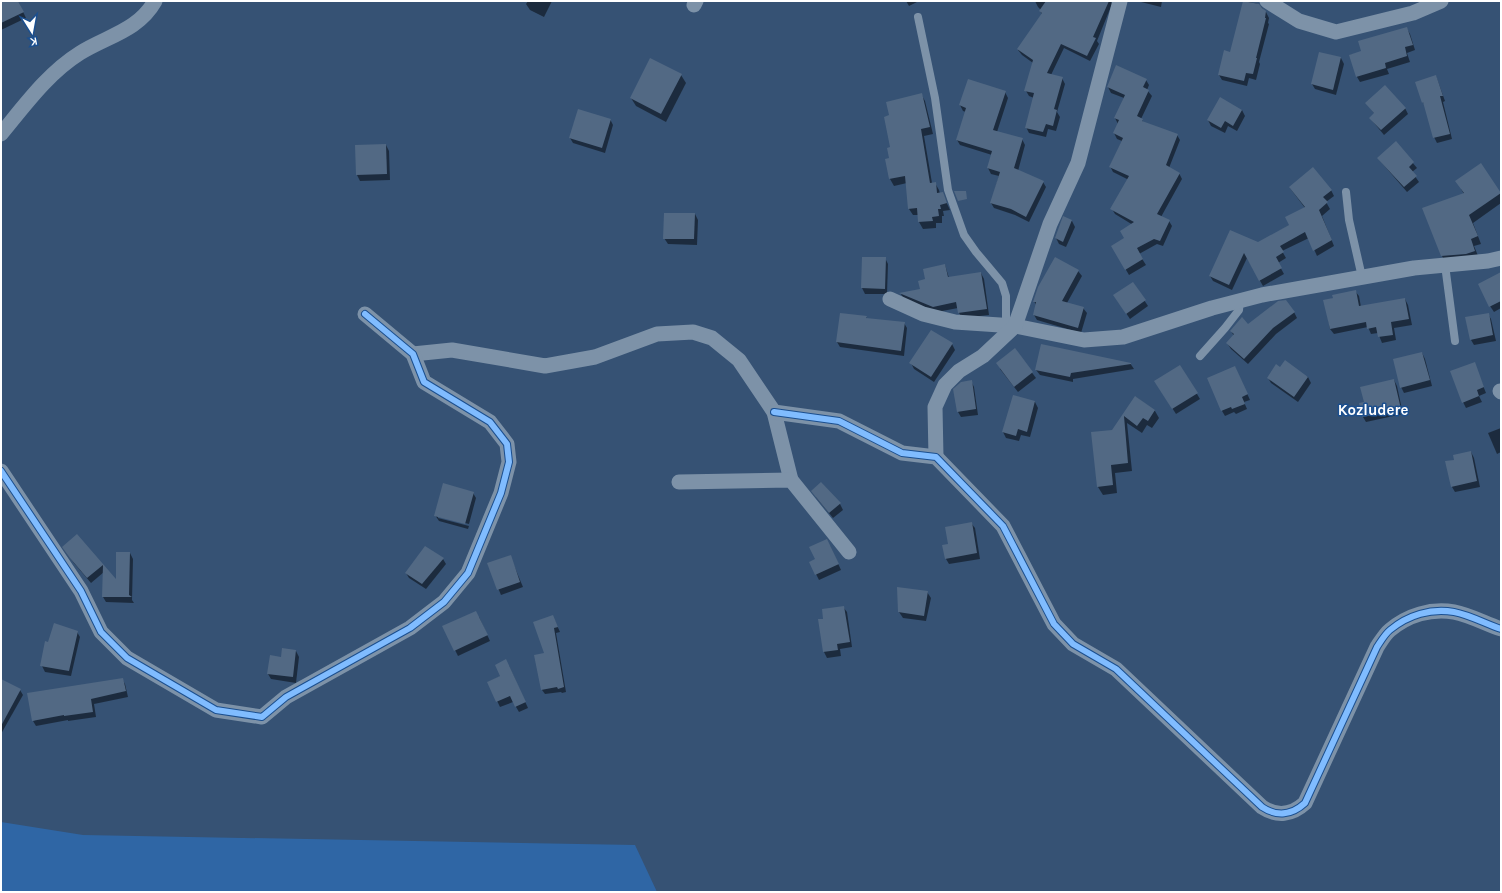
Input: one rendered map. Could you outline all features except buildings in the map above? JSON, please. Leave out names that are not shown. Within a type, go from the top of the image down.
[{"type":"street","points":[[1,134],[48,78],[80,53],[120,34],[139,20],[152,7],[155,1]]},
{"type":"street","points":[[936,457],[935,407],[945,385],[959,371],[983,356],[1011,326],[1050,224],[1078,163],[1120,1]]},
{"type":"street","points":[[1267,1],[1299,21],[1336,32],[1413,13],[1441,1]]},
{"type":"street","points":[[890,299],[923,314],[955,322],[1011,326],[1084,340],[1123,337],[1212,308],[1262,295],[1414,268],[1488,261],[1501,258]]},
{"type":"street","points":[[1,471],[81,591],[101,632],[127,658],[216,710],[262,717],[286,697],[410,628],[444,602],[468,573],[498,500],[509,462],[506,444],[490,422],[424,382],[413,354],[364,314]]},
{"type":"street","points":[[413,354],[452,350],[545,366],[595,357],[657,334],[694,332],[712,338],[739,360],[774,412],[791,480],[849,552]]},
{"type":"street","points":[[774,412],[839,421],[902,453],[936,457],[1003,526],[1054,624],[1073,644],[1116,669],[1224,772],[1269,812],[1278,814],[1289,812],[1297,810],[1305,803],[1377,647],[1389,630],[1406,619],[1422,613],[1435,611],[1455,612],[1501,629]]},
{"type":"street","points":[[679,482],[791,480]]},
{"type":"lane","points":[[918,17],[935,98],[948,190],[964,235],[1002,283],[1006,296],[1011,326]]},
{"type":"lane","points":[[1346,192],[1349,220],[1362,277]]},
{"type":"lane","points":[[1445,265],[1455,341]]},
{"type":"lane","points":[[1200,356],[1239,310],[1240,300]]},
{"type":"shaded area","points":[[1,822],[83,835],[635,845],[657,892],[1,892]]},
{"type":"cycle path","points":[[1,471],[81,591],[101,632],[127,658],[216,710],[262,717],[286,697],[410,628],[444,602],[468,573],[501,493],[509,462],[507,444],[490,422],[424,382],[413,354],[365,314]]},
{"type":"cycle path","points":[[774,412],[839,421],[902,453],[936,457],[1003,526],[1054,624],[1073,644],[1116,669],[1262,807],[1273,812],[1290,812],[1305,803],[1377,647],[1390,630],[1404,620],[1420,614],[1437,611],[1460,613],[1501,629]]},
{"type":"district","name":"Kozludere","points":[[1373,410]]}]
